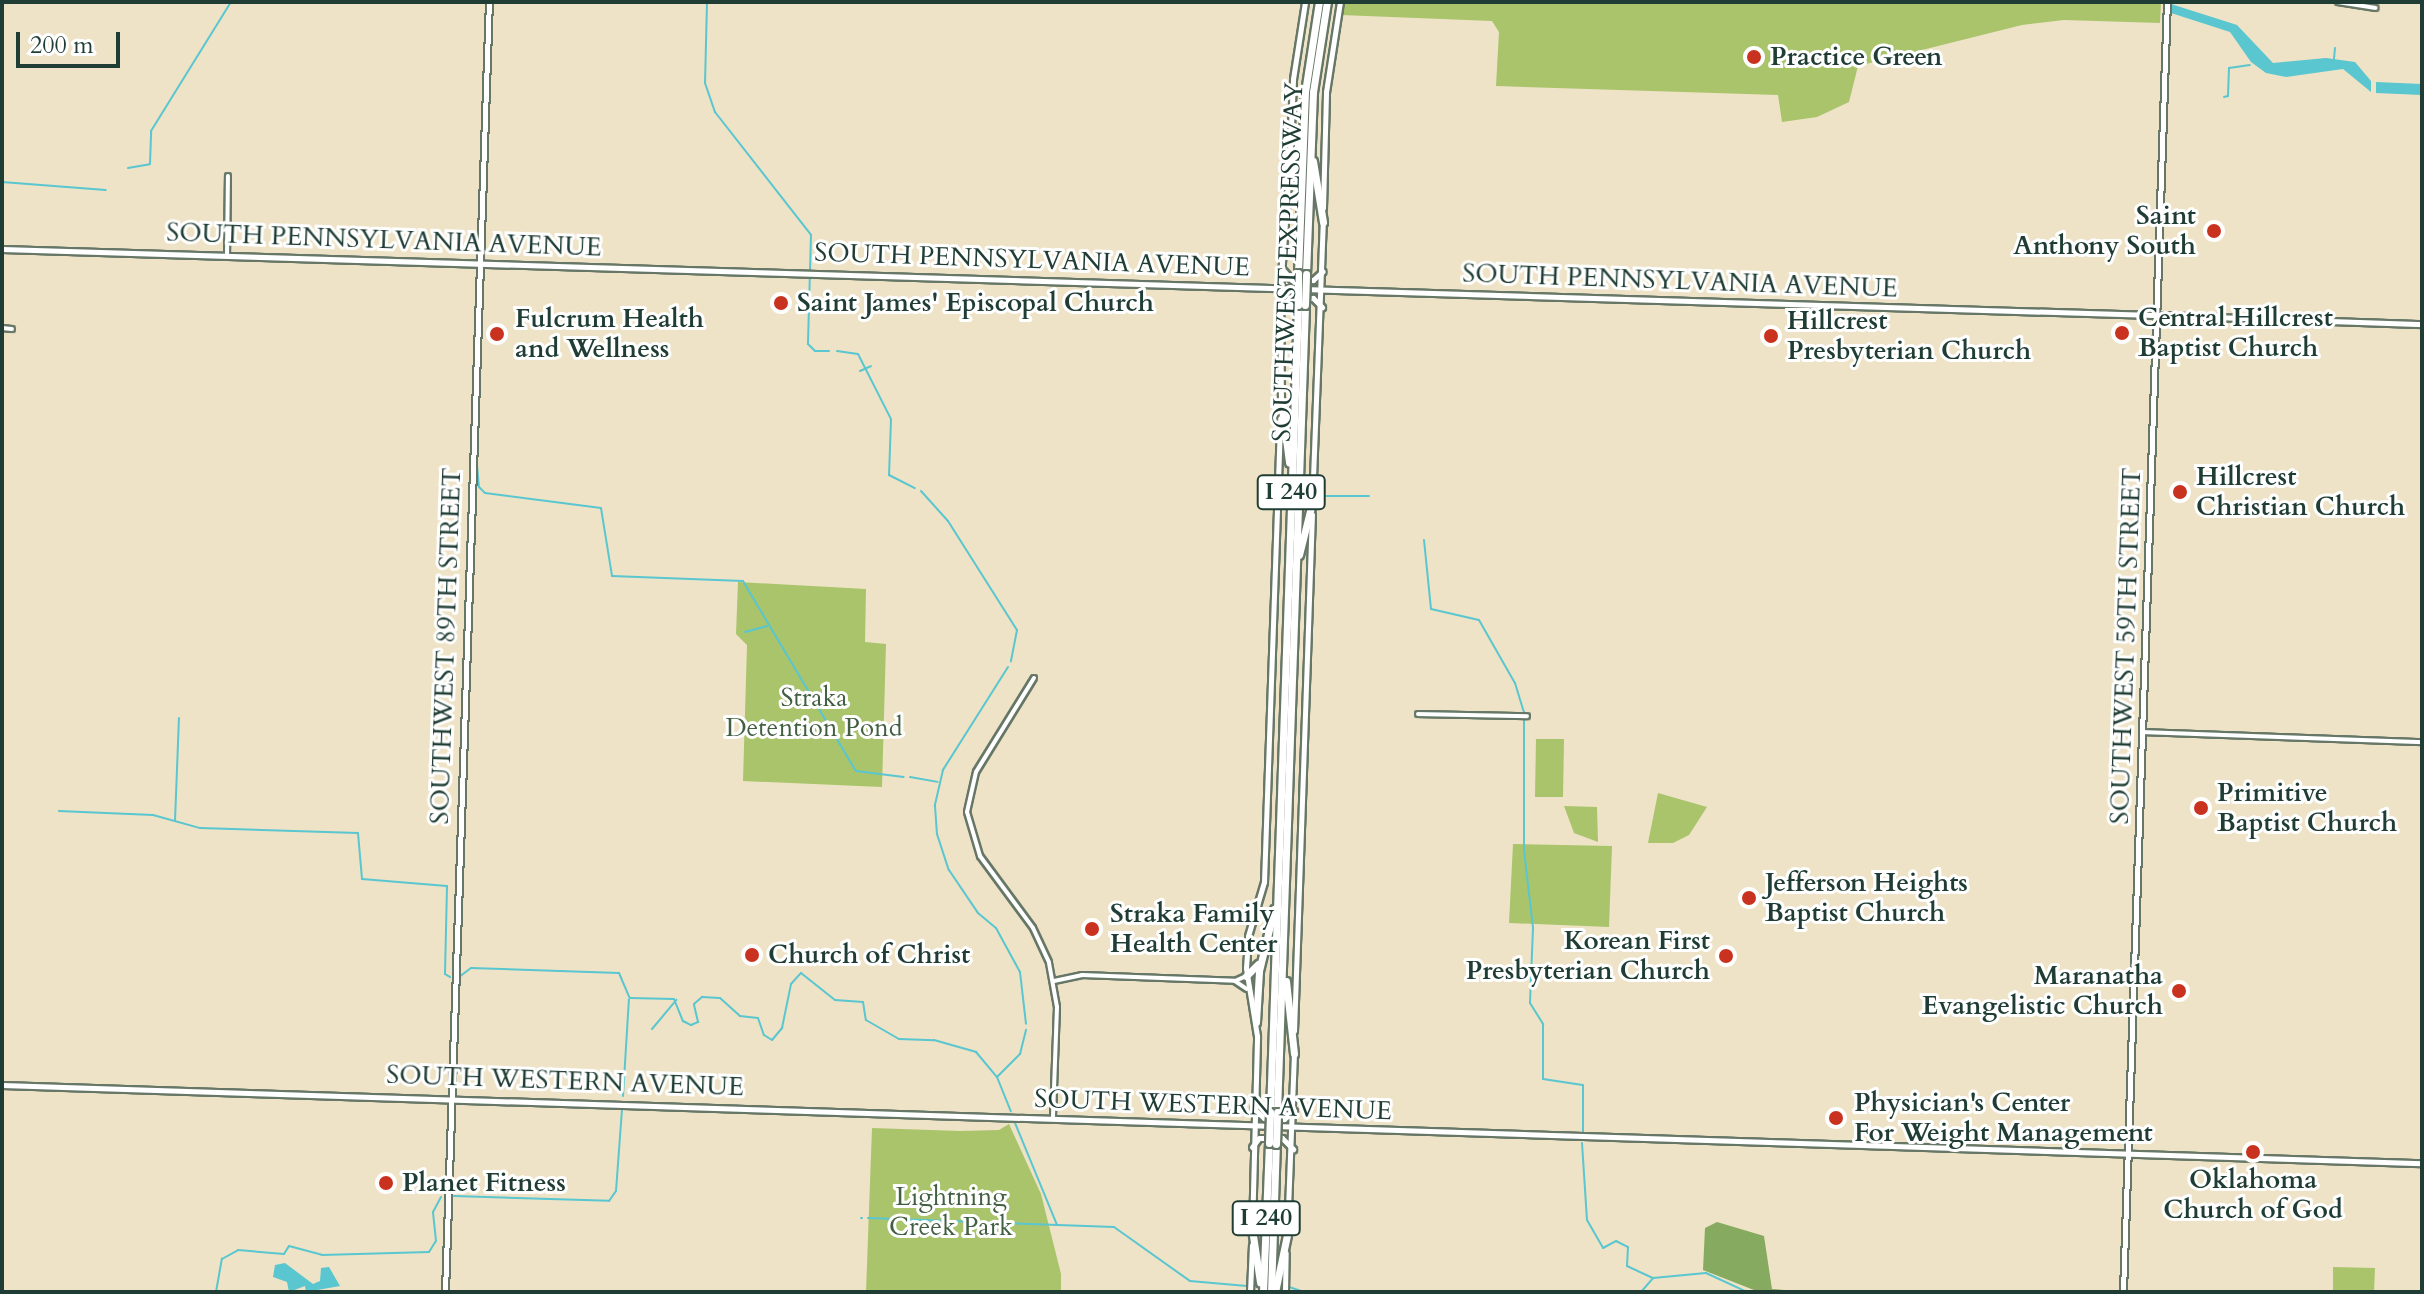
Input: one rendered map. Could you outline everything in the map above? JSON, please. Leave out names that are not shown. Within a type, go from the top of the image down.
[{"type":"highway","name":"SOUTHWEST EXPRESSWAY","points":[[1263,1292],[1283,962],[1296,565],[1304,128],[1319,2]]},
{"type":"highway","name":"SOUTHWEST EXPRESSWAY","points":[[1302,273],[1311,147],[1327,2]]},
{"type":"highway","points":[[1288,183],[1304,128]]},
{"type":"highway","points":[[1311,147],[1323,222]]},
{"type":"highway","name":"SOUTHWEST EXPRESSWAY","points":[[1274,1112],[1277,895],[1301,305]]},
{"type":"highway","points":[[1281,401],[1292,474]]},
{"type":"highway","points":[[1296,565],[1312,503]]},
{"type":"highway","points":[[1256,1022],[1261,959],[1277,895]]},
{"type":"highway","points":[[1246,976],[1261,959]]},
{"type":"highway","points":[[1283,962],[1294,1054]]},
{"type":"highway","name":"SOUTHWEST EXPRESSWAY","points":[[1272,1144],[1273,1292]]},
{"type":"highway","points":[[1252,1229],[1263,1292]]},
{"type":"highway","points":[[1273,1292],[1287,1235]]},
{"type":"main road","name":"SOUTHWEST 89TH STREET","points":[[445,1292],[489,2]]},
{"type":"main road","points":[[1250,1292],[1251,1127],[1256,1022],[1246,976],[1248,936],[1264,882],[1281,401],[1280,289],[1293,79],[1305,2]]},
{"type":"main road","points":[[1285,1292],[1295,1129],[1294,1054],[1312,503],[1323,307],[1326,92],[1340,2]]},
{"type":"main road","name":"SOUTHWEST 59TH STREET","points":[[2123,1292],[2167,2]]},
{"type":"main road","name":"SOUTH PENNSYLVANIA AVENUE","points":[[2,249],[480,260],[1280,289],[2422,324]]},
{"type":"main road","points":[[1281,269],[1292,280],[1313,280],[1324,270]]},
{"type":"main road","points":[[1281,306],[1289,298],[1313,298],[1323,307]]},
{"type":"main road","name":"SOUTH WESTERN AVENUE","points":[[2,1085],[451,1097],[1295,1129],[2422,1163]]},
{"type":"main road","points":[[1253,1107],[1264,1118],[1284,1119],[1294,1111]]},
{"type":"main road","points":[[1252,1148],[1259,1138],[1282,1138],[1293,1150]]},
{"type":"street","points":[[2338,2],[2376,8]]},
{"type":"street","points":[[227,255],[228,176]]},
{"type":"street","points":[[2,328],[12,329]]},
{"type":"street","points":[[1034,678],[974,776],[967,812],[977,851],[1037,934],[1054,981],[1053,1118]]},
{"type":"street","points":[[1418,714],[1524,716]]},
{"type":"street","points":[[2143,732],[2422,742]]},
{"type":"street","points":[[1054,981],[1082,975],[1235,981],[1246,976]]},
{"type":"street","points":[[1235,981],[1247,989]]},
{"type":"green space","points":[[1344,2],[2161,2],[2160,23],[2064,20],[2022,25],[1858,66],[1849,102],[1817,117],[1782,122],[1778,95],[1496,86],[1499,32],[1492,21],[1341,15]]},
{"type":"green space","name":"Straka Detention Pond","points":[[738,582],[866,589],[865,642],[886,644],[882,787],[743,781],[747,645],[736,634]]},
{"type":"green space","points":[[1536,739],[1564,739],[1563,797],[1535,797]]},
{"type":"green space","points":[[1658,793],[1707,807],[1689,835],[1673,843],[1648,843]]},
{"type":"green space","points":[[1564,806],[1597,807],[1598,842],[1574,833]]},
{"type":"green space","points":[[1513,844],[1612,846],[1609,927],[1509,923]]},
{"type":"green space","name":"Lightning Creek Park","points":[[1009,1124],[1041,1194],[1061,1274],[1061,1292],[866,1292],[872,1128],[999,1130]]},
{"type":"green space","points":[[1717,1222],[1764,1236],[1772,1289],[1814,1292],[1759,1292],[1703,1270],[1705,1228]]},
{"type":"green space","points":[[2333,1267],[2375,1268],[2374,1292],[2333,1292]]},
{"type":"water","points":[[2171,4],[2237,25],[2273,63],[2326,58],[2355,62],[2371,81],[2371,92],[2343,69],[2286,77],[2266,73],[2251,62],[2230,32],[2171,13]]},
{"type":"water","points":[[2376,82],[2422,84],[2422,95],[2376,93]]},
{"type":"water","points":[[285,1263],[313,1284],[320,1281],[321,1268],[329,1267],[340,1286],[306,1292],[305,1286],[289,1292],[287,1282],[273,1277],[275,1265]]},
{"type":"waterway","points":[[128,168],[150,164],[151,131],[231,2]]},
{"type":"waterway","points":[[707,2],[705,83],[715,112],[811,235],[808,344],[815,351],[829,351]]},
{"type":"waterway","points":[[2334,59],[2335,48]]},
{"type":"waterway","points":[[2224,97],[2228,96],[2229,68],[2250,65]]},
{"type":"waterway","points":[[2,182],[106,190]]},
{"type":"waterway","points":[[837,351],[858,354],[891,419],[889,475],[915,488]]},
{"type":"waterway","points":[[860,371],[871,366]]},
{"type":"waterway","points":[[477,465],[479,487],[485,493],[601,508],[612,576],[743,581],[856,771],[904,777]]},
{"type":"waterway","points":[[921,491],[948,521],[1017,630],[1011,661]]},
{"type":"waterway","points":[[1316,496],[1369,496]]},
{"type":"waterway","points":[[1424,540],[1431,609],[1479,620],[1515,683],[1524,712],[1524,850],[1533,928],[1530,1003],[1543,1024],[1543,1079],[1583,1085],[1583,1133]]},
{"type":"waterway","points":[[745,632],[767,626]]},
{"type":"waterway","points":[[1008,667],[943,770],[935,806],[937,834],[949,870],[978,913],[996,928],[1020,972],[1026,1024]]},
{"type":"waterway","points":[[175,821],[179,718]]},
{"type":"waterway","points":[[746,723],[829,726]]},
{"type":"waterway","points":[[910,777],[938,782]]},
{"type":"waterway","points":[[59,811],[153,815],[200,828],[358,833],[362,879],[447,886],[445,974],[450,977]]},
{"type":"waterway","points":[[459,977],[471,968],[619,973],[629,997]]},
{"type":"waterway","points":[[630,998],[674,999],[683,1021],[691,1025],[698,1022],[694,1004],[702,997],[720,998],[740,1016],[758,1018],[764,1035],[772,1040],[782,1028],[791,984],[801,973],[835,1000],[863,1002],[866,1020],[899,1039],[934,1040],[976,1052],[997,1077],[1011,1111]]},
{"type":"waterway","points":[[623,1096],[629,999]]},
{"type":"waterway","points":[[652,1029],[676,1000]]},
{"type":"waterway","points":[[997,1077],[1020,1054],[1026,1030]]},
{"type":"waterway","points":[[454,1196],[609,1201],[616,1191],[622,1109]]},
{"type":"waterway","points":[[1015,1123],[1057,1225]]},
{"type":"waterway","points":[[1582,1143],[1587,1220],[1603,1248],[1616,1241],[1628,1247],[1627,1266],[1653,1278]]},
{"type":"waterway","points":[[216,1292],[222,1259],[238,1250],[284,1254],[289,1246],[322,1255],[429,1252],[436,1241],[433,1212],[441,1197]]},
{"type":"waterway","points":[[868,1218],[1114,1227],[1190,1281],[1247,1286]]},
{"type":"waterway","points":[[1641,1292],[1653,1278],[1706,1273],[1747,1292]]},
{"type":"waterway","points":[[1289,1287],[1304,1292]]},
{"type":"place","name":"Practice Green","points":[[1754,57]]},
{"type":"place","name":"Saint Anthony South","points":[[2214,231]]},
{"type":"place","name":"Saint James' Episcopal Church","points":[[781,303]]},
{"type":"place","name":"Central Hillcrest Baptist Church","points":[[2122,333]]},
{"type":"place","name":"Fulcrum Health and Wellness","points":[[497,334]]},
{"type":"place","name":"Hillcrest Presbyterian Church","points":[[1771,336]]},
{"type":"place","name":"Hillcrest Christian Church","points":[[2180,492]]},
{"type":"place","name":"Primitive Baptist Church","points":[[2201,808]]},
{"type":"place","name":"Jefferson Heights Baptist Church","points":[[1749,898]]},
{"type":"place","name":"Straka Family Health Center","points":[[1092,929]]},
{"type":"place","name":"Church of Christ","points":[[752,955]]},
{"type":"place","name":"Korean First Presbyterian Church","points":[[1726,956]]},
{"type":"place","name":"Maranatha Evangelistic Church","points":[[2179,991]]},
{"type":"place","name":"Physician's Center For Weight Management","points":[[1836,1118]]},
{"type":"place","name":"Oklahoma Church of God","points":[[2253,1152]]},
{"type":"place","name":"Planet Fitness","points":[[386,1183]]}]
